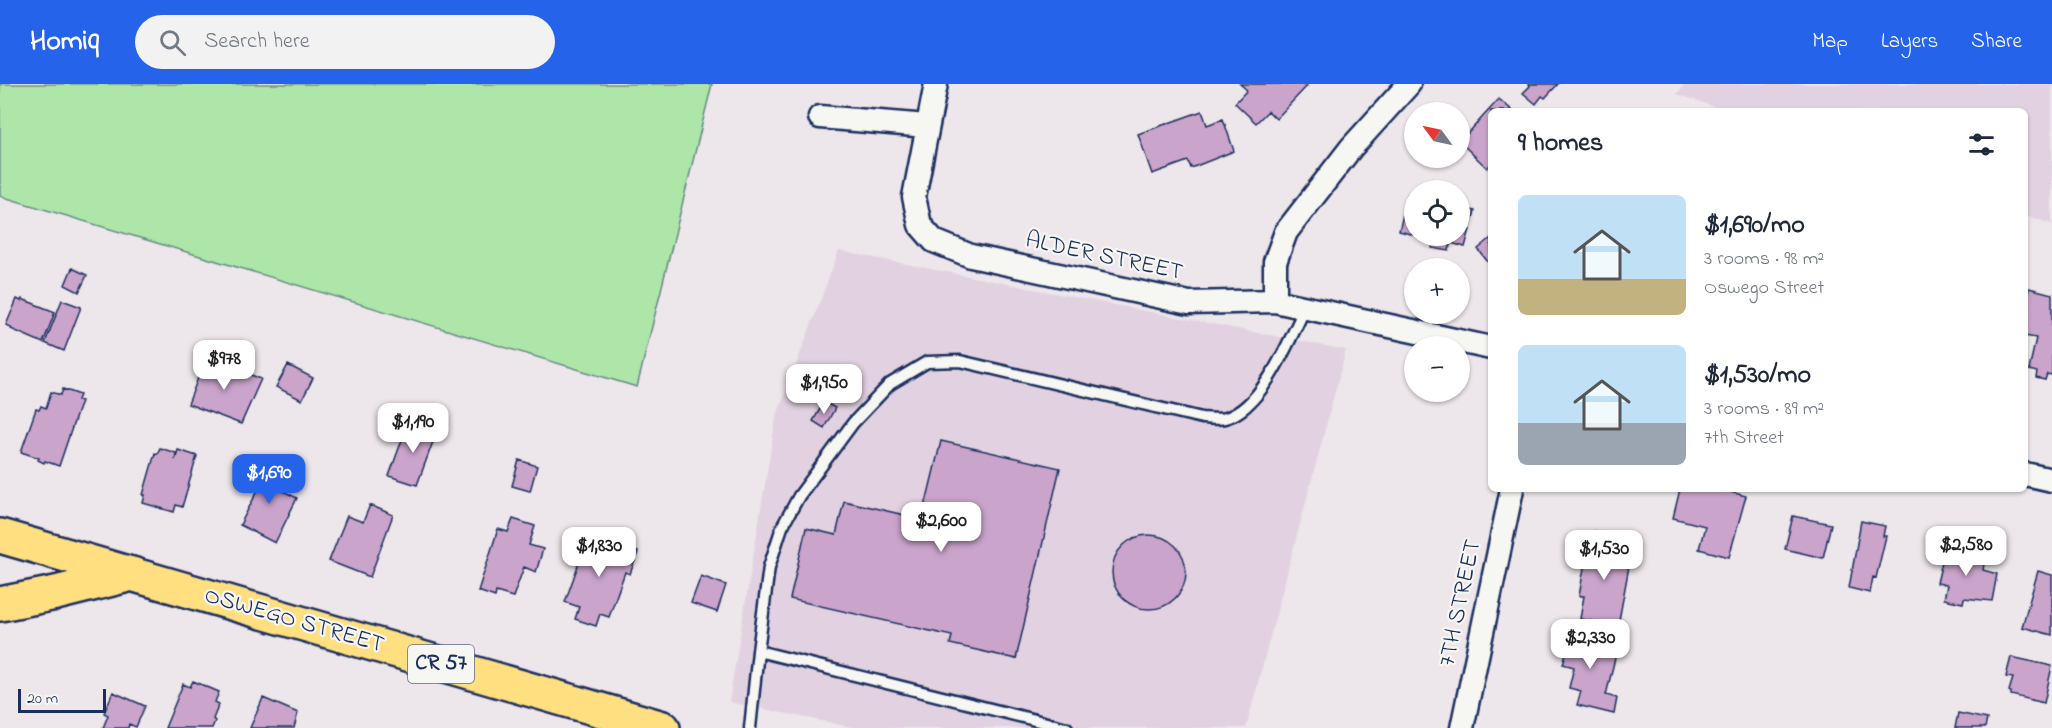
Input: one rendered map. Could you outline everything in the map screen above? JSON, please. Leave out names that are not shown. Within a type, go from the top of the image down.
[{"type":"main road","name":"CR 57","points":[[0,536],[132,574]]},
{"type":"main road","points":[[0,604],[132,574]]},
{"type":"main road","name":"OSWEGO STREET","points":[[132,574],[663,728]]},
{"type":"street","name":"ALDER STREET","points":[[936,84],[914,197],[920,225],[934,241],[971,256],[1189,303],[1275,302],[1488,347]]},
{"type":"street","points":[[1275,302],[1275,262],[1286,232],[1351,148],[1409,84]]},
{"type":"street","points":[[820,117],[927,126]]},
{"type":"street","points":[[2028,475],[2052,480]]},
{"type":"street","name":"7TH STREET","points":[[1462,728],[1511,492]]},
{"type":"lane","points":[[750,728],[769,567],[782,527],[799,496],[853,423],[890,384],[927,362],[960,361],[1202,418],[1226,418],[1248,405],[1267,382],[1305,308]]},
{"type":"lane","points":[[758,651],[1067,728]]},
{"type":"shaded area","points":[[1685,84],[2052,84],[2052,224],[2028,216],[2028,108],[1718,108],[1677,94]]},
{"type":"shaded area","points":[[839,251],[1346,350],[1246,728],[856,728],[729,702],[776,418]]},
{"type":"green space","points":[[0,84],[712,84],[637,387],[0,196]]},
{"type":"building","points":[[1240,84],[1305,84],[1307,86],[1276,119],[1268,111],[1256,123],[1235,103],[1247,90]]},
{"type":"building","points":[[1529,84],[1558,84],[1545,98],[1542,96],[1536,104],[1523,93],[1530,86]]},
{"type":"building","points":[[1499,99],[1510,108],[1491,108]]},
{"type":"building","points":[[1202,111],[1207,125],[1223,119],[1234,151],[1191,168],[1188,161],[1152,174],[1138,134]]},
{"type":"building","points":[[1488,111],[1488,167],[1470,152],[1470,131]]},
{"type":"building","points":[[1404,210],[1404,232],[1399,231]]},
{"type":"building","points":[[1470,210],[1475,211],[1470,229]]},
{"type":"building","points":[[1488,241],[1488,262],[1478,249]]},
{"type":"building","points":[[1432,246],[1450,246],[1449,251],[1432,248]]},
{"type":"building","points":[[72,268],[87,275],[79,292],[65,285]]},
{"type":"building","points":[[2029,288],[2052,294],[2052,375],[2047,374],[2045,380],[2036,378],[2037,372],[2029,370],[2036,338],[2028,337]]},
{"type":"building","points":[[17,299],[55,312],[43,343],[6,325]]},
{"type":"building","points":[[62,300],[81,307],[64,351],[45,343]]},
{"type":"building","points":[[206,357],[261,379],[241,424],[188,404]]},
{"type":"building","points":[[288,365],[313,378],[302,400],[276,387]]},
{"type":"building","points":[[63,389],[80,395],[78,400],[81,401],[59,466],[45,461],[44,463],[38,460],[39,458],[21,452],[36,409],[39,410],[41,406],[46,408],[51,392],[61,395]]},
{"type":"building","points":[[824,402],[835,408],[824,428],[813,421]]},
{"type":"building","points":[[408,423],[437,431],[417,485],[389,476]]},
{"type":"building","points":[[941,441],[1060,468],[1016,659],[950,644],[952,636],[790,599],[806,528],[836,535],[844,501],[922,519]]},
{"type":"building","points":[[160,448],[176,453],[175,460],[178,450],[197,456],[182,507],[176,505],[174,512],[143,503],[145,495],[143,495],[155,453],[157,454]]},
{"type":"building","points":[[263,460],[276,466],[271,475],[285,482],[281,490],[297,498],[275,543],[240,525],[261,484],[253,480]]},
{"type":"building","points":[[519,460],[537,466],[530,491],[512,486]]},
{"type":"building","points":[[1679,492],[1731,492],[1746,496],[1729,557],[1699,549],[1705,526],[1673,518]]},
{"type":"building","points":[[370,505],[393,515],[370,577],[329,561],[347,516],[363,522]]},
{"type":"building","points":[[1793,516],[1831,524],[1823,558],[1785,549]]},
{"type":"building","points":[[513,519],[535,526],[529,545],[543,549],[536,572],[524,567],[513,597],[496,592],[495,597],[478,591],[498,529],[508,532]]},
{"type":"building","points":[[1861,521],[1885,526],[1883,536],[1886,536],[1870,593],[1849,588]]},
{"type":"building","points":[[1594,531],[1619,536],[1615,558],[1630,561],[1618,626],[1580,619],[1584,596],[1579,596],[1587,551],[1590,552]]},
{"type":"building","points":[[590,532],[614,540],[612,545],[638,552],[630,574],[625,572],[609,617],[600,614],[596,626],[575,619],[579,607],[565,602]]},
{"type":"building","points":[[1149,535],[1163,538],[1175,546],[1183,558],[1186,572],[1183,586],[1175,598],[1163,606],[1149,609],[1135,606],[1123,598],[1115,586],[1112,572],[1115,558],[1123,546],[1135,538]]},
{"type":"building","points":[[1945,549],[1985,558],[1983,570],[1997,574],[1992,601],[1964,598],[1963,603],[1944,599],[1947,585],[1937,583]]},
{"type":"building","points":[[2038,571],[2052,575],[2052,635],[2022,627]]},
{"type":"building","points":[[701,576],[726,585],[717,612],[691,603]]},
{"type":"building","points":[[1574,625],[1598,630],[1594,648],[1616,654],[1606,695],[1617,698],[1614,714],[1577,705],[1581,691],[1569,688],[1574,667],[1563,664]]},
{"type":"building","points":[[2011,657],[2052,666],[2044,703],[2011,695],[2009,691],[2013,678],[2006,677]]},
{"type":"building","points":[[193,681],[219,692],[215,702],[219,704],[212,728],[165,728],[183,684],[190,687]]},
{"type":"building","points":[[113,692],[145,706],[136,727],[129,724],[128,728],[103,728],[108,715],[104,713]]},
{"type":"building","points":[[263,698],[298,713],[294,728],[250,728]]},
{"type":"building","points":[[1958,713],[1987,719],[1985,728],[1955,728]]}]
